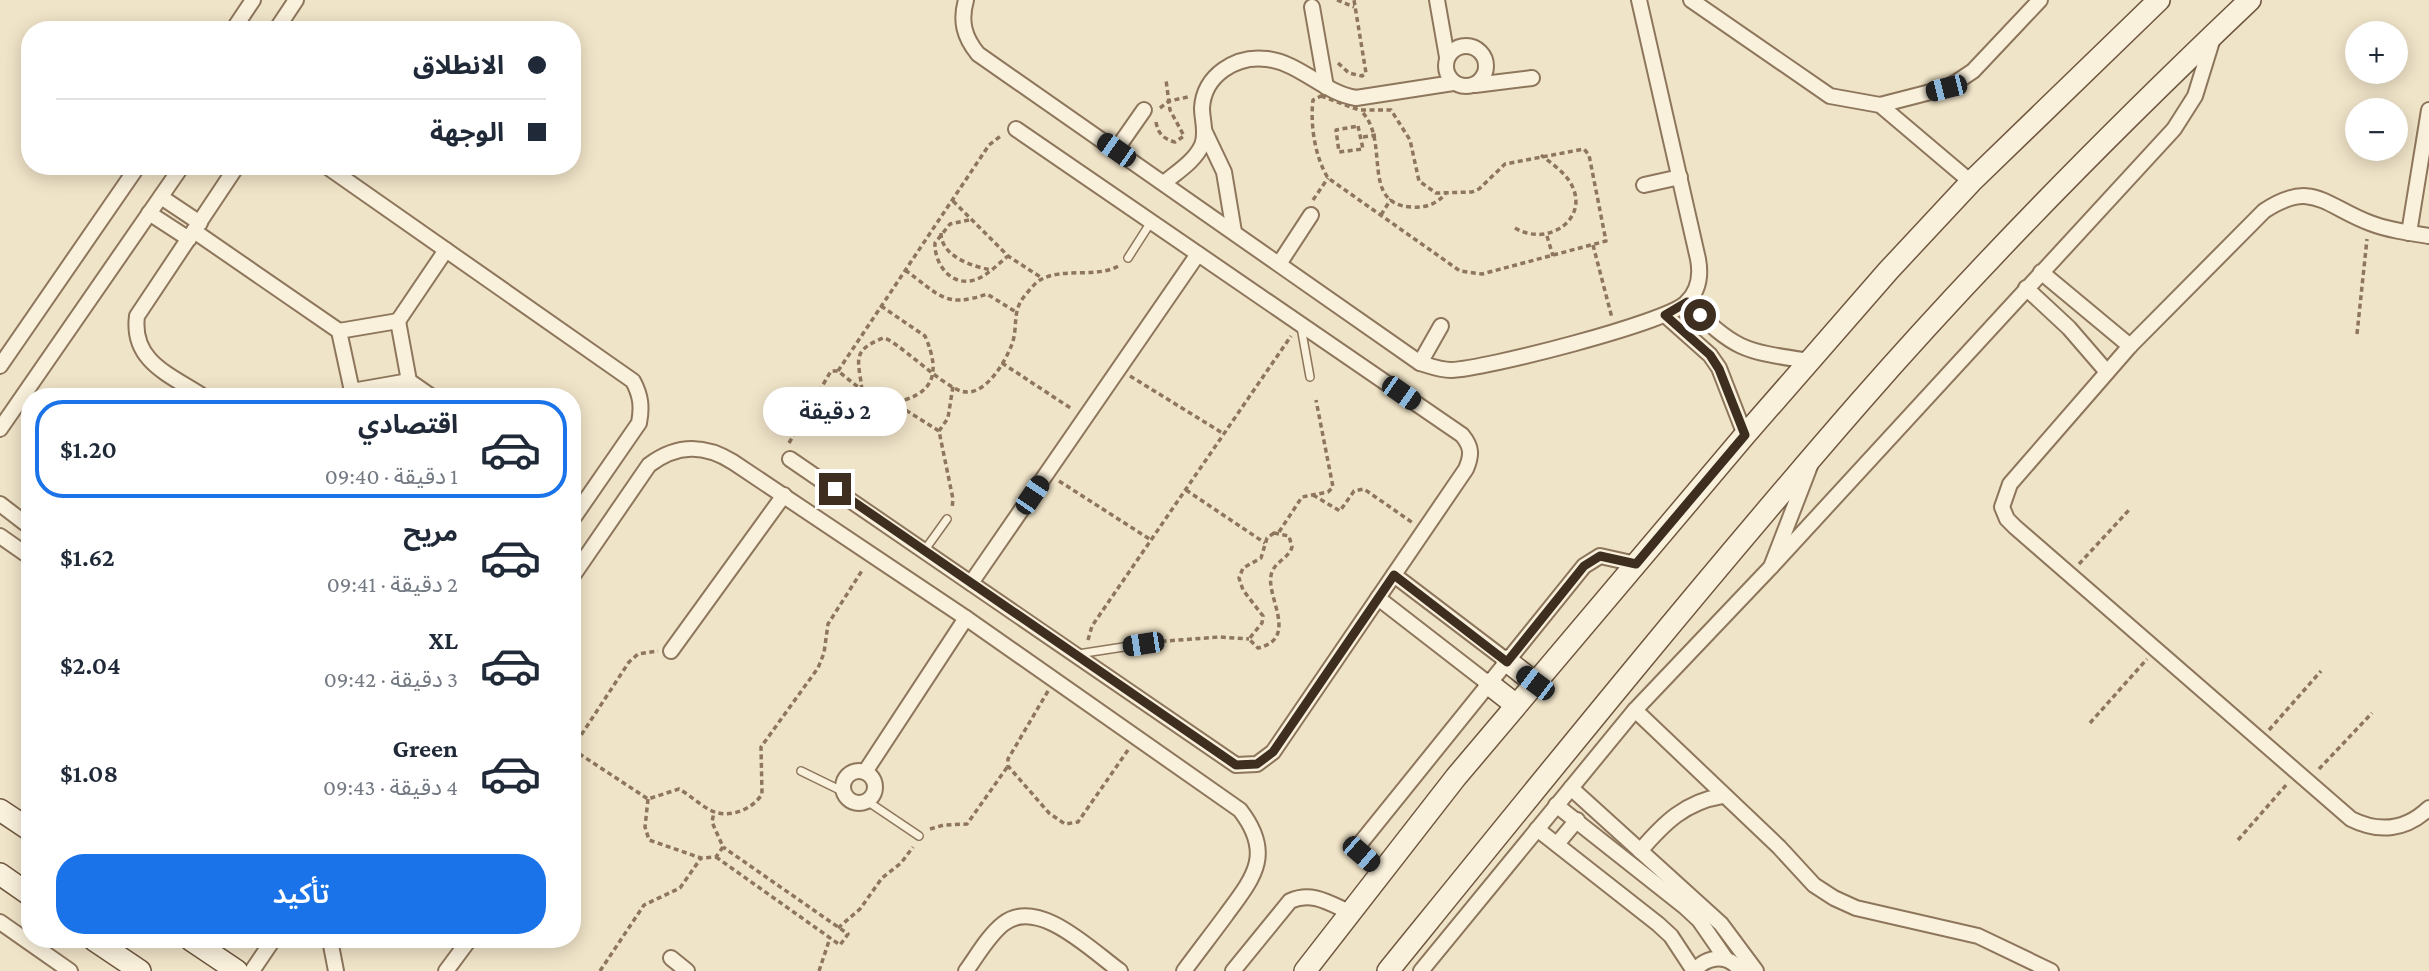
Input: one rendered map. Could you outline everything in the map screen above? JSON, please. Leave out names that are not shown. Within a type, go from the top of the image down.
[{"type":"street","points":[[239,21],[253,0]]},
{"type":"street","points":[[282,21],[296,0]]},
{"type":"street","points":[[966,0],[962,22],[965,34],[978,54],[1420,363],[1442,369],[1465,368],[1616,332],[1665,315],[1687,302],[1697,286],[1700,268],[1639,0]]},
{"type":"street","points":[[1437,0],[1447,57],[1446,71],[1453,83]]},
{"type":"street","points":[[1691,0],[1830,96],[1880,105],[1946,88],[1958,81],[1973,71],[2040,0]]},
{"type":"street","points":[[1305,971],[1349,912],[1516,705],[1745,435],[1971,182],[2159,0]]},
{"type":"street","points":[[1388,971],[1669,626],[1814,455],[2010,239],[2249,0]]},
{"type":"street","points":[[1312,7],[1326,87]]},
{"type":"street","points":[[1421,971],[1635,710],[1771,567],[2174,129],[2195,96],[2214,34]]},
{"type":"street","points":[[1447,57],[1458,47],[1465,46],[1472,47],[1483,55],[1486,69],[1474,85]]},
{"type":"street","points":[[1234,232],[1224,172],[1204,130],[1202,110],[1207,85],[1218,73],[1232,64],[1268,59],[1342,95],[1363,99],[1453,83],[1474,85],[1532,78]]},
{"type":"street","points":[[1880,105],[1971,182]]},
{"type":"street","points":[[1116,150],[1144,110]]},
{"type":"street","points":[[2409,233],[2429,110]]},
{"type":"street","points":[[790,459],[971,583],[1083,654],[1236,765],[1257,764],[1273,752],[1466,469],[1470,460],[1469,443],[1462,435],[1016,129]]},
{"type":"street","points":[[1164,183],[1198,152],[1204,130]]},
{"type":"street","points":[[0,366],[132,175]]},
{"type":"street","points":[[28,388],[176,175]]},
{"type":"street","points":[[190,388],[148,360],[139,347],[135,332],[137,316],[231,175]]},
{"type":"street","points":[[339,175],[622,372],[640,394],[642,409],[639,423],[581,507]]},
{"type":"street","points":[[1644,185],[1680,177]]},
{"type":"street","points":[[2429,236],[2369,223],[2318,197],[2298,195],[2281,200],[2264,211],[2130,346],[2010,484],[2002,508],[2007,519],[2351,819],[2367,827],[2400,826],[2419,818],[2429,808]]},
{"type":"street","points":[[161,197],[194,231],[339,331],[398,321]]},
{"type":"street","points":[[149,213],[194,231]]},
{"type":"street","points":[[1279,264],[1311,215]]},
{"type":"street","points":[[419,388],[409,381],[398,321],[446,250]]},
{"type":"street","points":[[971,583],[1198,254]]},
{"type":"street","points":[[2041,272],[2130,346]]},
{"type":"street","points":[[2026,288],[2069,328],[2107,372]]},
{"type":"street","points":[[1687,302],[1725,339],[1739,347],[1811,361]]},
{"type":"street","points":[[1665,315],[1710,355],[1719,369],[1745,435]]},
{"type":"street","points":[[1420,363],[1441,326]]},
{"type":"street","points":[[339,331],[349,388]]},
{"type":"street","points":[[377,388],[409,381]]},
{"type":"street","points":[[0,429],[21,399]]},
{"type":"street","points":[[581,564],[649,465],[676,450],[706,449],[720,454],[784,495],[966,618],[1240,810],[1255,835],[1258,849],[1254,877],[1184,971]]},
{"type":"street","points":[[1771,567],[1814,455]]},
{"type":"street","points":[[671,651],[784,495]]},
{"type":"street","points":[[0,504],[21,520]]},
{"type":"street","points":[[0,537],[21,550]]},
{"type":"street","points":[[1381,872],[1361,854],[1359,845],[1584,566],[1600,556],[1636,564]]},
{"type":"street","points":[[1394,575],[1535,683]]},
{"type":"street","points":[[1378,598],[1516,705]]},
{"type":"street","points":[[865,772],[966,618]]},
{"type":"street","points":[[1635,710],[1722,796],[1779,847],[1814,885],[1834,898],[1856,908],[1978,936],[2051,971]]},
{"type":"street","points":[[865,772],[871,776],[875,790],[867,801],[853,802],[844,792],[846,778],[851,773],[865,772]]},
{"type":"street","points":[[1571,788],[1721,924],[1756,971]]},
{"type":"street","points":[[1640,851],[1678,812],[1722,796]]},
{"type":"street","points":[[1556,805],[1685,907],[1699,920],[1726,959],[1741,971]]},
{"type":"street","points":[[0,810],[21,824]]},
{"type":"street","points":[[1557,844],[1577,820]]},
{"type":"street","points":[[1537,829],[1671,936],[1694,971],[1705,961],[1726,959]]},
{"type":"street","points":[[0,874],[21,889]]},
{"type":"street","points":[[1233,971],[1290,901],[1302,895],[1317,897],[1349,912]]},
{"type":"street","points":[[965,971],[1004,923],[1018,916],[1034,915],[1049,920],[1120,971]]},
{"type":"street","points":[[0,922],[21,937]]},
{"type":"street","points":[[37,948],[70,971]]},
{"type":"street","points":[[106,948],[140,971]]},
{"type":"street","points":[[203,948],[237,971]]},
{"type":"street","points":[[252,971],[268,948]]},
{"type":"street","points":[[332,948],[336,971]]},
{"type":"street","points":[[446,971],[463,948]]},
{"type":"street","points":[[671,958],[687,971]]},
{"type":"lane","points":[[1125,261],[1151,222]]},
{"type":"lane","points":[[1300,323],[1310,377]]},
{"type":"lane","points":[[924,551],[949,515]]},
{"type":"lane","points":[[1083,654],[1143,644]]},
{"type":"lane","points":[[802,771],[844,792]]},
{"type":"lane","points":[[867,801],[919,836]]},
{"type":"path","points":[[1337,0],[1356,7]]},
{"type":"path","points":[[1336,60],[1349,74],[1362,76],[1366,73],[1354,0]]},
{"type":"path","points":[[1166,80],[1172,117],[1183,130],[1181,141],[1166,139],[1156,124],[1156,115],[1169,101]]},
{"type":"path","points":[[1321,96],[1359,110],[1391,110],[1410,140],[1419,181],[1429,191],[1476,191],[1504,164],[1579,148],[1587,152],[1607,239],[1553,256],[1482,274],[1469,274],[1328,178],[1319,163],[1313,125],[1313,100],[1321,96]]},
{"type":"path","points":[[1359,110],[1370,121],[1376,135],[1378,181],[1391,199],[1406,207],[1421,208],[1433,204],[1446,193]]},
{"type":"path","points":[[1359,126],[1363,138],[1363,149],[1340,153],[1335,132],[1359,126]]},
{"type":"path","points":[[838,371],[989,145],[1000,136],[1016,129]]},
{"type":"path","points":[[1363,138],[1376,135]]},
{"type":"path","points":[[1515,228],[1525,234],[1547,236],[1569,221],[1574,195],[1570,183],[1541,155]]},
{"type":"path","points":[[1381,216],[1391,199]]},
{"type":"path","points":[[952,200],[969,220],[981,227],[1008,256],[1042,278],[1109,270],[1125,261]]},
{"type":"path","points":[[969,220],[950,224],[940,233],[935,251],[937,260],[950,277],[972,281],[1008,256]]},
{"type":"path","points":[[2357,334],[2369,223]]},
{"type":"path","points":[[940,233],[949,253],[991,270]]},
{"type":"path","points":[[1547,236],[1553,256]]},
{"type":"path","points":[[1593,245],[1616,332]]},
{"type":"path","points":[[905,270],[952,302],[963,303],[987,294],[1016,312]]},
{"type":"path","points":[[862,390],[857,365],[858,355],[864,347],[883,338],[894,341],[909,357],[962,392],[973,392],[994,376],[1002,363],[1012,344],[1016,312],[1022,300],[1042,278]]},
{"type":"path","points":[[881,306],[925,336],[933,373],[929,387],[915,399],[886,404]]},
{"type":"path","points":[[1083,654],[1092,626],[1300,323]]},
{"type":"path","points":[[1002,363],[1085,418]]},
{"type":"path","points":[[1118,369],[1224,434]]},
{"type":"path","points":[[790,459],[789,443],[831,371],[838,371],[862,390],[886,404],[904,409],[939,431]]},
{"type":"path","points":[[949,515],[953,499],[939,431],[953,402],[953,386]]},
{"type":"path","points":[[1249,639],[1262,623],[1263,617],[1243,590],[1240,573],[1261,558],[1270,535],[1279,532],[1302,497],[1328,492],[1333,487],[1316,400]]},
{"type":"path","points":[[1047,473],[1152,540]]},
{"type":"path","points":[[1186,489],[1265,543]]},
{"type":"path","points":[[1311,494],[1340,510],[1354,491],[1364,489],[1423,531]]},
{"type":"path","points":[[2071,573],[2129,510]]},
{"type":"path","points":[[1153,642],[1219,637],[1249,639],[1258,648],[1265,646],[1279,625],[1279,608],[1270,588],[1272,572],[1292,547],[1289,536],[1279,532]]},
{"type":"path","points":[[648,799],[679,789],[714,813],[746,810],[759,799],[764,785],[761,747],[818,668],[824,653],[828,624],[872,555]]},
{"type":"path","points":[[2090,723],[2155,649]]},
{"type":"path","points":[[581,736],[633,658],[650,651],[671,651]]},
{"type":"path","points":[[2261,739],[2321,671]]},
{"type":"path","points":[[838,928],[860,909],[882,878],[901,863],[919,836],[937,826],[967,824],[1008,766],[1010,753],[1055,681]]},
{"type":"path","points":[[2238,840],[2372,713]]},
{"type":"path","points":[[1008,766],[1049,813],[1065,824],[1072,824],[1082,818],[1137,738]]},
{"type":"path","points":[[581,755],[648,799]]},
{"type":"path","points":[[648,799],[645,827],[649,840],[701,858],[716,857],[840,945],[848,934],[723,847],[712,822],[714,813]]},
{"type":"path","points":[[716,857],[723,847]]},
{"type":"path","points":[[726,864],[733,854]]},
{"type":"path","points":[[600,971],[644,905],[680,888],[701,858]]},
{"type":"path","points":[[746,879],[753,868]]},
{"type":"path","points":[[775,899],[782,889]]},
{"type":"path","points":[[805,920],[812,909]]},
{"type":"path","points":[[825,934],[831,923]]},
{"type":"path","points":[[819,971],[830,937]]},
{"type":"route","points":[[835,489],[1236,765],[1257,764],[1273,752],[1394,575],[1507,662],[1584,566],[1593,559],[1600,556],[1636,564],[1745,435],[1719,369],[1710,355],[1665,315],[1687,302],[1700,315]]}]
